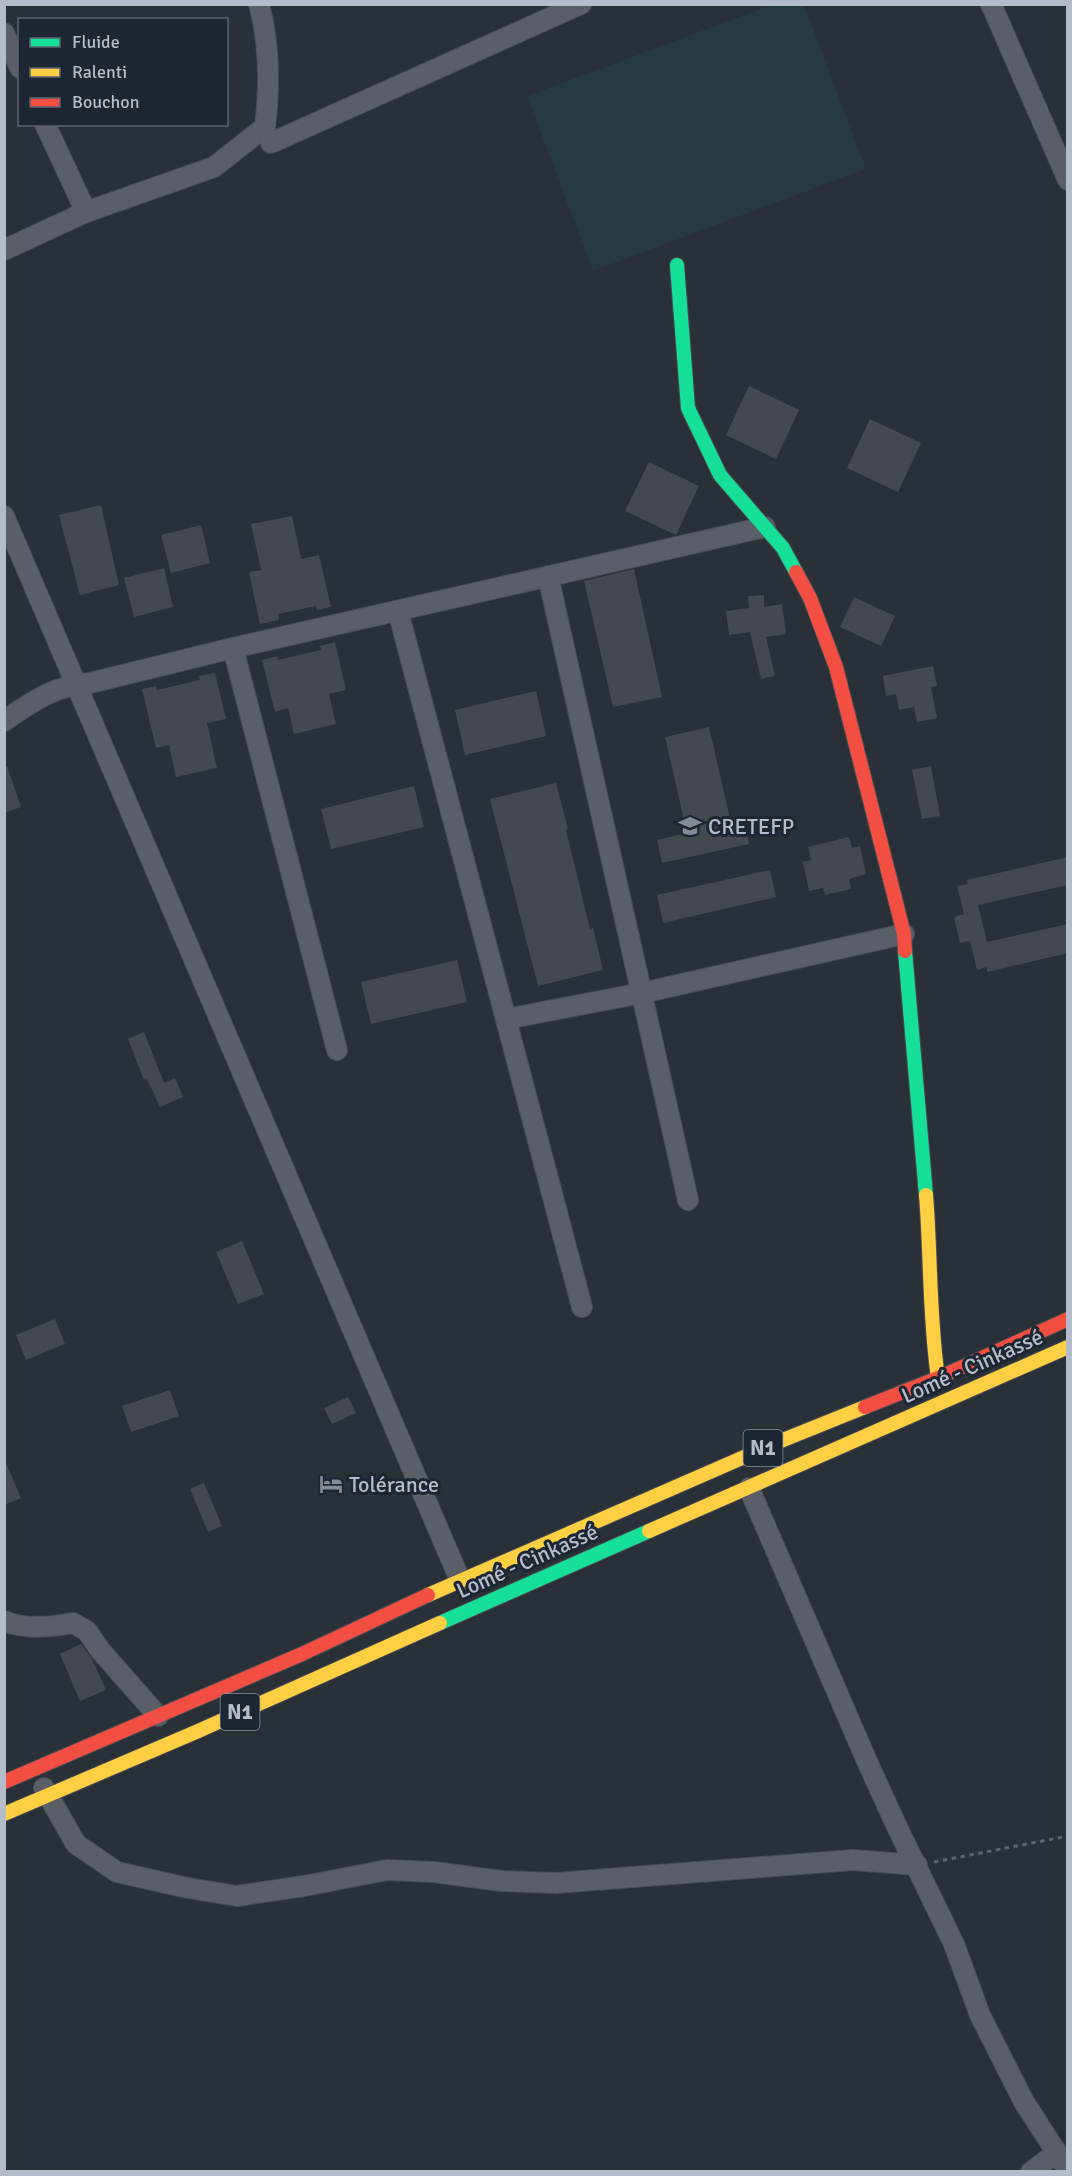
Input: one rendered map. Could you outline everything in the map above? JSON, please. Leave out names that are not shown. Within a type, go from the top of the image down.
[{"type":"main road","points":[[677,265],[688,408],[720,475],[783,548],[810,598],[836,667],[904,934],[930,1242],[932,1337],[938,1378],[947,1400]]},
{"type":"main road","name":"Lomé - Cinkassé","points":[[4,1782],[302,1653],[460,1580],[783,1440],[938,1378],[1068,1319]]},
{"type":"main road","name":"Lomé - Cinkassé","points":[[4,1814],[1068,1347]]},
{"type":"street","points":[[4,250],[86,212],[214,168],[265,127],[269,88],[266,31],[259,4]]},
{"type":"street","points":[[271,142],[434,72],[581,4]]},
{"type":"street","points":[[991,4],[1068,180]]},
{"type":"street","points":[[4,33],[18,64]]},
{"type":"street","points":[[46,126],[86,212]]},
{"type":"street","points":[[4,516],[460,1580]]},
{"type":"street","points":[[4,721],[40,696],[75,684],[90,683],[233,648],[765,527]]},
{"type":"street","points":[[548,576],[688,1200]]},
{"type":"street","points":[[398,610],[582,1307]]},
{"type":"street","points":[[233,648],[337,1050]]},
{"type":"street","points":[[506,1019],[642,993],[904,934]]},
{"type":"street","points":[[749,1488],[866,1759],[954,1944],[980,2014],[1024,2102],[1068,2170]]},
{"type":"street","points":[[4,1621],[14,1625],[32,1626],[73,1623],[87,1631],[100,1650],[158,1716]]},
{"type":"street","points":[[36,1768],[48,1796],[76,1844],[117,1872],[237,1896],[304,1887],[387,1870],[434,1872],[501,1881],[556,1883],[854,1860],[917,1865]]},
{"type":"street","points":[[1031,2172],[1056,2153]]},
{"type":"path","points":[[917,1865],[1068,1836]]},
{"type":"green space","points":[[774,4],[804,5],[866,169],[593,271],[527,96]]},
{"type":"building","points":[[749,386],[799,410],[776,459],[726,435]]},
{"type":"building","points":[[870,419],[921,443],[898,492],[847,468]]},
{"type":"building","points":[[649,462],[699,486],[676,535],[625,511]]},
{"type":"building","points":[[101,505],[119,585],[80,595],[59,515]]},
{"type":"building","points":[[292,516],[301,559],[319,555],[331,607],[317,610],[316,606],[278,614],[279,620],[260,624],[249,572],[261,570],[251,524]]},
{"type":"building","points":[[201,525],[210,563],[171,573],[161,535]]},
{"type":"building","points":[[164,568],[173,607],[134,617],[124,578]]},
{"type":"building","points":[[634,569],[662,697],[613,707],[584,581]]},
{"type":"building","points":[[764,595],[764,607],[782,604],[786,634],[766,637],[775,676],[761,679],[750,632],[729,635],[726,611],[749,608],[748,596]]},
{"type":"building","points":[[854,597],[895,616],[881,646],[840,627]]},
{"type":"building","points":[[335,642],[346,690],[329,694],[336,724],[294,734],[288,708],[275,712],[262,660],[277,656],[278,660],[321,650],[320,646]]},
{"type":"building","points":[[933,666],[937,686],[931,687],[937,718],[917,722],[914,707],[899,710],[896,694],[886,696],[883,676]]},
{"type":"building","points":[[215,673],[226,719],[207,723],[217,768],[176,777],[169,745],[156,748],[142,689],[156,686],[157,690],[200,680],[199,676]]},
{"type":"building","points":[[536,691],[546,736],[465,755],[455,710]]},
{"type":"building","points":[[709,727],[731,823],[744,820],[749,844],[662,863],[657,840],[687,833],[665,737]]},
{"type":"building","points":[[7,766],[21,807],[4,813],[4,767]]},
{"type":"building","points":[[931,766],[940,816],[922,819],[912,770]]},
{"type":"building","points":[[556,783],[590,929],[593,928],[603,970],[538,986],[490,799]]},
{"type":"building","points":[[414,786],[424,827],[331,849],[321,809]]},
{"type":"building","points":[[849,837],[852,848],[860,846],[866,874],[849,879],[851,889],[825,895],[823,888],[809,891],[803,862],[811,860],[808,847]]},
{"type":"building","points":[[1068,857],[1068,885],[978,905],[987,942],[1068,924],[1068,953],[987,972],[987,967],[977,970],[970,941],[960,943],[954,917],[964,914],[957,886],[968,884],[967,880]]},
{"type":"building","points":[[770,870],[776,897],[663,923],[657,895]]},
{"type":"building","points":[[457,960],[467,1002],[371,1024],[361,982]]},
{"type":"building","points":[[144,1032],[164,1083],[175,1078],[183,1097],[160,1107],[147,1079],[144,1080],[128,1039]]},
{"type":"building","points":[[242,1241],[264,1294],[238,1304],[216,1252]]},
{"type":"building","points":[[55,1319],[65,1344],[26,1360],[16,1335]]},
{"type":"building","points":[[170,1390],[179,1416],[131,1432],[122,1406]]},
{"type":"building","points":[[348,1397],[356,1413],[332,1424],[324,1408]]},
{"type":"building","points":[[4,1458],[21,1498],[4,1505]]},
{"type":"building","points":[[204,1483],[222,1526],[208,1532],[190,1489]]},
{"type":"building","points":[[81,1644],[92,1659],[106,1690],[80,1701],[60,1654]]},
{"type":"traffic: fast","points":[[677,265],[688,408],[720,475],[783,548],[796,572]]},
{"type":"traffic: fast","points":[[905,951],[926,1195]]},
{"type":"traffic: fast","points":[[440,1623],[649,1531]]},
{"type":"traffic: slow","points":[[926,1195],[933,1332],[938,1378]]},
{"type":"traffic: slow","points":[[649,1531],[1068,1347]]},
{"type":"traffic: slow","points":[[428,1595],[783,1440],[865,1407]]},
{"type":"traffic: slow","points":[[4,1814],[196,1732],[440,1623]]},
{"type":"traffic: jam","points":[[796,572],[810,598],[836,667],[904,934],[905,951]]},
{"type":"traffic: jam","points":[[865,1407],[938,1378],[1068,1319]]},
{"type":"traffic: jam","points":[[4,1782],[302,1654],[428,1595]]},
{"type":"place","name":"CRETEFP","points":[[690,826]]},
{"type":"place","name":"Tolérance","points":[[331,1484]]}]
